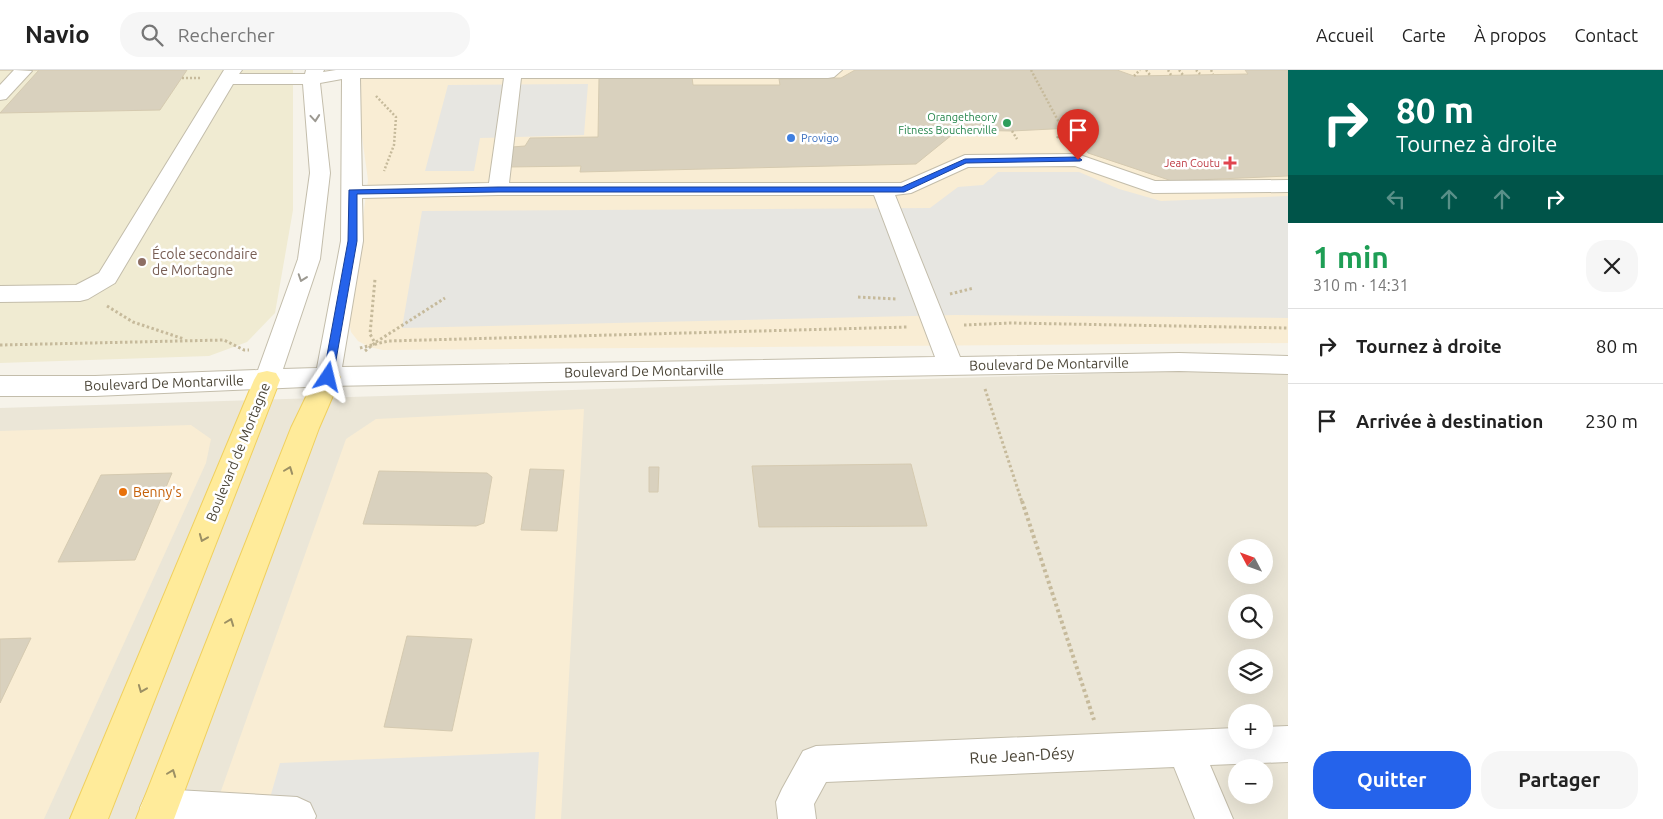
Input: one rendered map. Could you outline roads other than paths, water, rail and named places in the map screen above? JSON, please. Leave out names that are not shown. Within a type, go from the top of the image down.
[{"type":"main road","points":[[157,813],[304,428],[328,377]]},
{"type":"main road","name":"Boulevard de Mortagne","points":[[90,819],[268,380]]},
{"type":"street","points":[[0,294],[80,293],[107,278],[230,75],[313,75],[350,71],[828,73],[833,70]]},
{"type":"street","points":[[0,95],[23,71]]},
{"type":"street","points":[[328,377],[352,241],[350,71]]},
{"type":"street","points":[[498,189],[513,73]]},
{"type":"street","name":"Boulevard de Mortagne","points":[[268,380],[309,259],[320,173],[313,75]]},
{"type":"street","points":[[352,192],[498,189],[904,189],[965,161],[1040,160],[1078,160],[1153,187],[1288,186]]},
{"type":"street","points":[[882,189],[951,366]]},
{"type":"street","name":"Boulevard De Montarville","points":[[0,386],[95,386],[328,377],[977,365],[1179,362],[1288,365]]},
{"type":"street","name":"Rue Jean-Désy","points":[[797,819],[795,802],[816,764],[1288,744]]},
{"type":"street","points":[[1184,748],[1214,819]]},
{"type":"street","points":[[157,813],[297,816]]},
{"type":"place","name":"Orangetheory Fitness Boucherville","points":[[1007,123]]},
{"type":"place","name":"Provigo","points":[[791,138]]},
{"type":"place","name":"Jean Coutu","points":[[1230,163]]},
{"type":"place","name":"École secondaire de Mortagne","points":[[142,262]]},
{"type":"place","name":"Benny's","points":[[123,492]]}]
